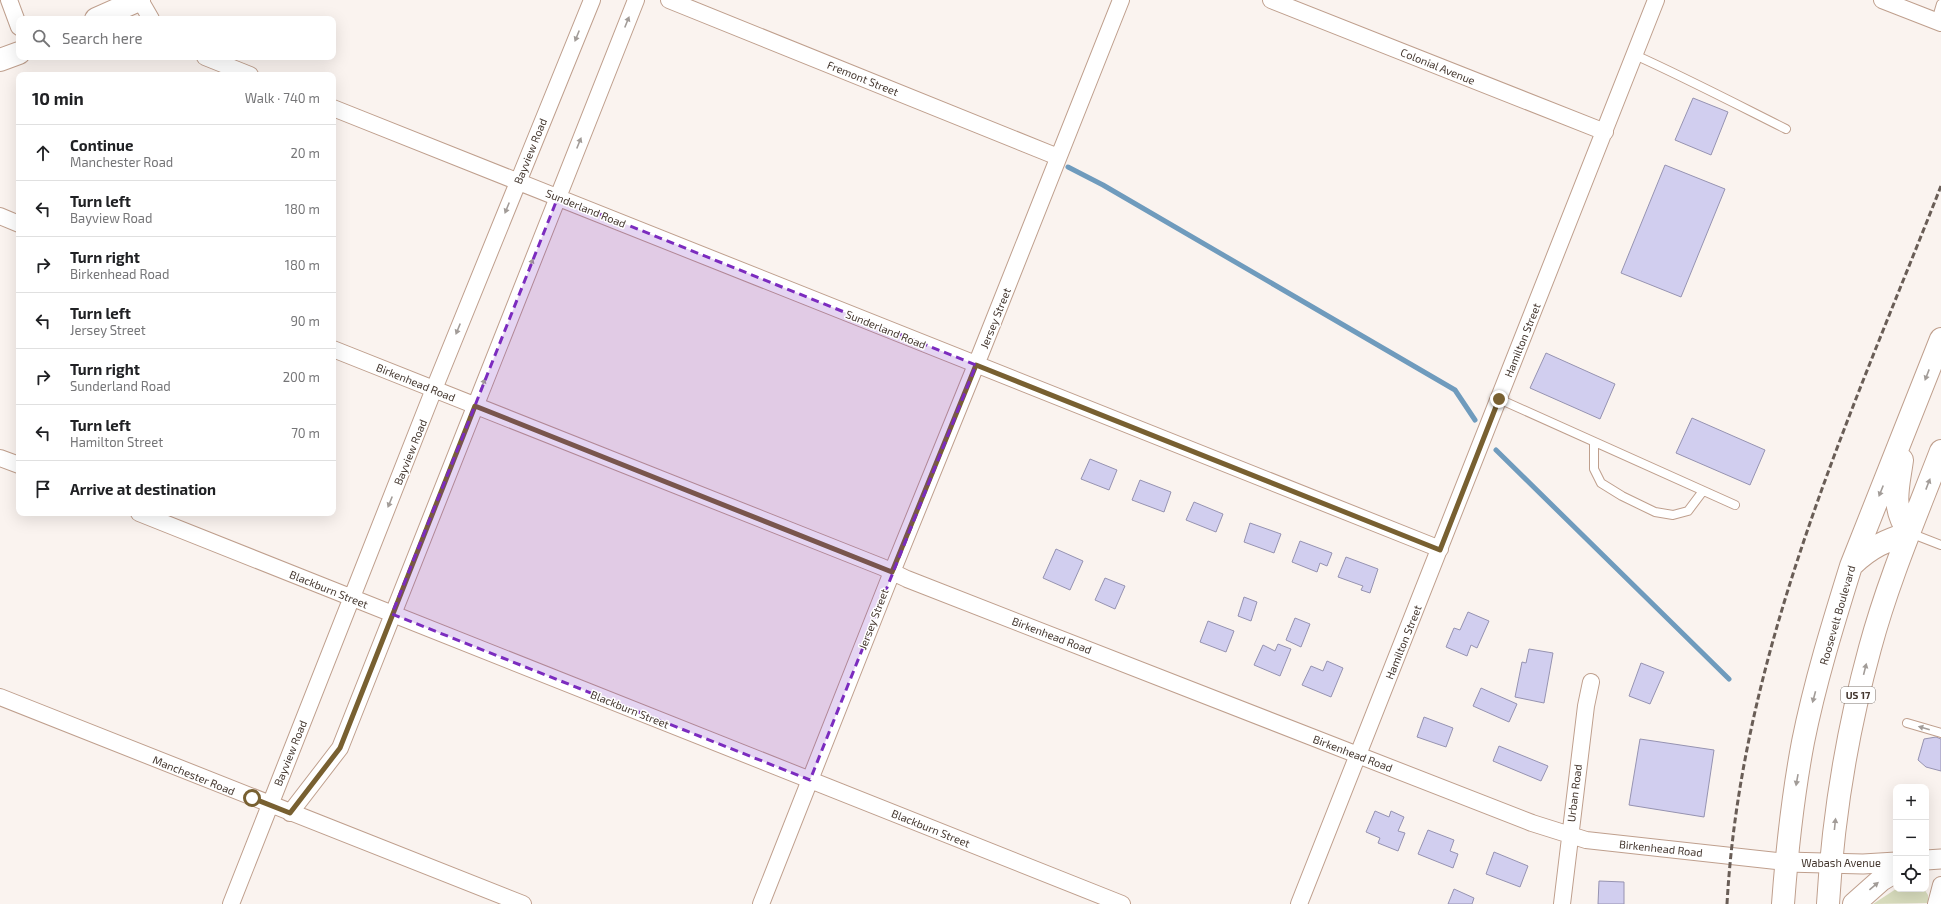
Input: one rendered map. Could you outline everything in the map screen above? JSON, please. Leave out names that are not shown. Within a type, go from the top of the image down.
[{"type":"main road","points":[[103,16],[140,0]]},
{"type":"main road","points":[[0,60],[16,54]]},
{"type":"main road","name":"Roosevelt Boulevard","points":[[1783,904],[1794,792],[1813,700],[1851,566],[1941,339]]},
{"type":"main road","points":[[1851,566],[1867,551],[1883,541],[1909,533],[1900,520],[1896,505],[1906,429]]},
{"type":"main road","name":"US 17","points":[[1828,904],[1838,801],[1857,699],[1870,647],[1909,533],[1941,451]]},
{"type":"main road","points":[[1854,904],[1880,880],[1893,873]]},
{"type":"street","points":[[9,0],[16,19]]},
{"type":"street","points":[[140,0],[148,16]]},
{"type":"street","name":"Bayview Road","points":[[231,904],[517,181],[592,0]]},
{"type":"street","points":[[290,813],[340,748],[636,0]]},
{"type":"street","name":"Fremont Street","points":[[669,0],[1058,157]]},
{"type":"street","name":"Jersey Street","points":[[761,904],[1121,0]]},
{"type":"street","name":"Colonial Avenue","points":[[1271,0],[1605,132]]},
{"type":"street","name":"Hamilton Street","points":[[1299,904],[1656,0]]},
{"type":"street","points":[[1882,0],[1938,22]]},
{"type":"street","points":[[212,60],[242,72]]},
{"type":"street","name":"Sunderland Road","points":[[336,109],[1440,550]]},
{"type":"street","points":[[0,216],[16,223]]},
{"type":"street","name":"Birkenhead Road","points":[[336,350],[892,572],[1532,824],[1586,840],[1786,862]]},
{"type":"street","points":[[0,458],[16,464]]},
{"type":"street","name":"Blackburn Street","points":[[146,516],[1122,904]]},
{"type":"street","name":"Urban Road","points":[[1562,904],[1569,835],[1586,706],[1591,682]]},
{"type":"street","name":"Manchester Road","points":[[0,697],[523,904]]},
{"type":"street","points":[[1929,860],[1941,859]]},
{"type":"street","name":"Wabash Avenue","points":[[1786,862],[1893,862]]},
{"type":"street","points":[[1936,904],[1941,885]]},
{"type":"lane","points":[[1938,22],[1941,4]]},
{"type":"lane","points":[[1635,55],[1684,77],[1786,129]]},
{"type":"lane","points":[[1499,399],[1735,505]]},
{"type":"lane","points":[[1594,442],[1594,469],[1601,482],[1622,496],[1655,512],[1673,515],[1688,511],[1703,491]]},
{"type":"lane","points":[[1909,533],[1941,545]]},
{"type":"lane","points":[[1907,723],[1941,733]]},
{"type":"highlighted area","points":[[558,197],[976,365],[810,780],[392,614]]},
{"type":"green space","points":[[1893,891],[1926,892],[1928,895],[1928,903],[1873,904]]},
{"type":"building","points":[[1693,98],[1728,112],[1711,155],[1675,140]]},
{"type":"building","points":[[1665,165],[1725,189],[1681,297],[1621,273]]},
{"type":"building","points":[[1546,353],[1615,384],[1600,419],[1530,388]]},
{"type":"building","points":[[1692,418],[1765,450],[1750,485],[1676,453]]},
{"type":"building","points":[[1090,459],[1117,470],[1109,490],[1081,479]]},
{"type":"building","points":[[1140,480],[1171,492],[1164,512],[1132,500]]},
{"type":"building","points":[[1194,502],[1223,514],[1216,532],[1186,520]]},
{"type":"building","points":[[1250,523],[1281,534],[1274,553],[1244,542]]},
{"type":"building","points":[[1300,541],[1332,553],[1327,566],[1320,563],[1317,572],[1292,562]]},
{"type":"building","points":[[1056,549],[1083,561],[1070,590],[1043,578]]},
{"type":"building","points":[[1346,557],[1378,569],[1370,593],[1361,590],[1363,586],[1338,577]]},
{"type":"building","points":[[1105,578],[1125,586],[1115,609],[1095,600]]},
{"type":"building","points":[[1244,597],[1257,602],[1251,621],[1238,616]]},
{"type":"building","points":[[1468,612],[1489,621],[1477,648],[1471,645],[1467,656],[1446,647],[1454,628],[1460,630]]},
{"type":"building","points":[[1295,618],[1310,624],[1301,647],[1286,640]]},
{"type":"building","points":[[1208,621],[1234,631],[1226,652],[1200,642]]},
{"type":"building","points":[[1278,644],[1291,649],[1280,676],[1254,665],[1263,645],[1275,651]]},
{"type":"building","points":[[1529,649],[1553,653],[1544,703],[1515,697],[1522,662],[1526,663]]},
{"type":"building","points":[[1327,661],[1343,668],[1331,697],[1302,685],[1311,666],[1323,671]]},
{"type":"building","points":[[1641,663],[1664,672],[1650,704],[1629,696]]},
{"type":"building","points":[[1481,688],[1517,704],[1509,722],[1473,706]]},
{"type":"building","points":[[1424,717],[1453,728],[1446,747],[1417,737]]},
{"type":"building","points":[[1936,737],[1941,739],[1941,771],[1926,767],[1918,760],[1924,739]]},
{"type":"building","points":[[1640,739],[1714,750],[1704,817],[1629,805]]},
{"type":"building","points":[[1499,746],[1548,766],[1541,781],[1493,761]]},
{"type":"building","points":[[1375,811],[1389,817],[1391,811],[1404,817],[1398,831],[1405,833],[1398,851],[1378,843],[1380,838],[1366,832]]},
{"type":"building","points":[[1428,830],[1454,840],[1450,851],[1458,854],[1453,868],[1418,854]]},
{"type":"building","points":[[1494,852],[1528,866],[1520,887],[1486,874]]},
{"type":"building","points":[[1599,881],[1624,882],[1624,904],[1598,904]]},
{"type":"building","points":[[1454,889],[1474,898],[1472,904],[1448,904]]},
{"type":"waterway","points":[[1068,167],[1103,185],[1455,390],[1475,420]]},
{"type":"waterway","points":[[1496,450],[1729,679]]},
{"type":"railway","points":[[1727,904],[1736,810],[1754,718],[1777,627],[1805,537],[1837,448],[1941,186]]},
{"type":"route","points":[[252,798],[290,813],[340,748],[475,406],[892,572],[976,365],[1440,550],[1499,399]]}]
